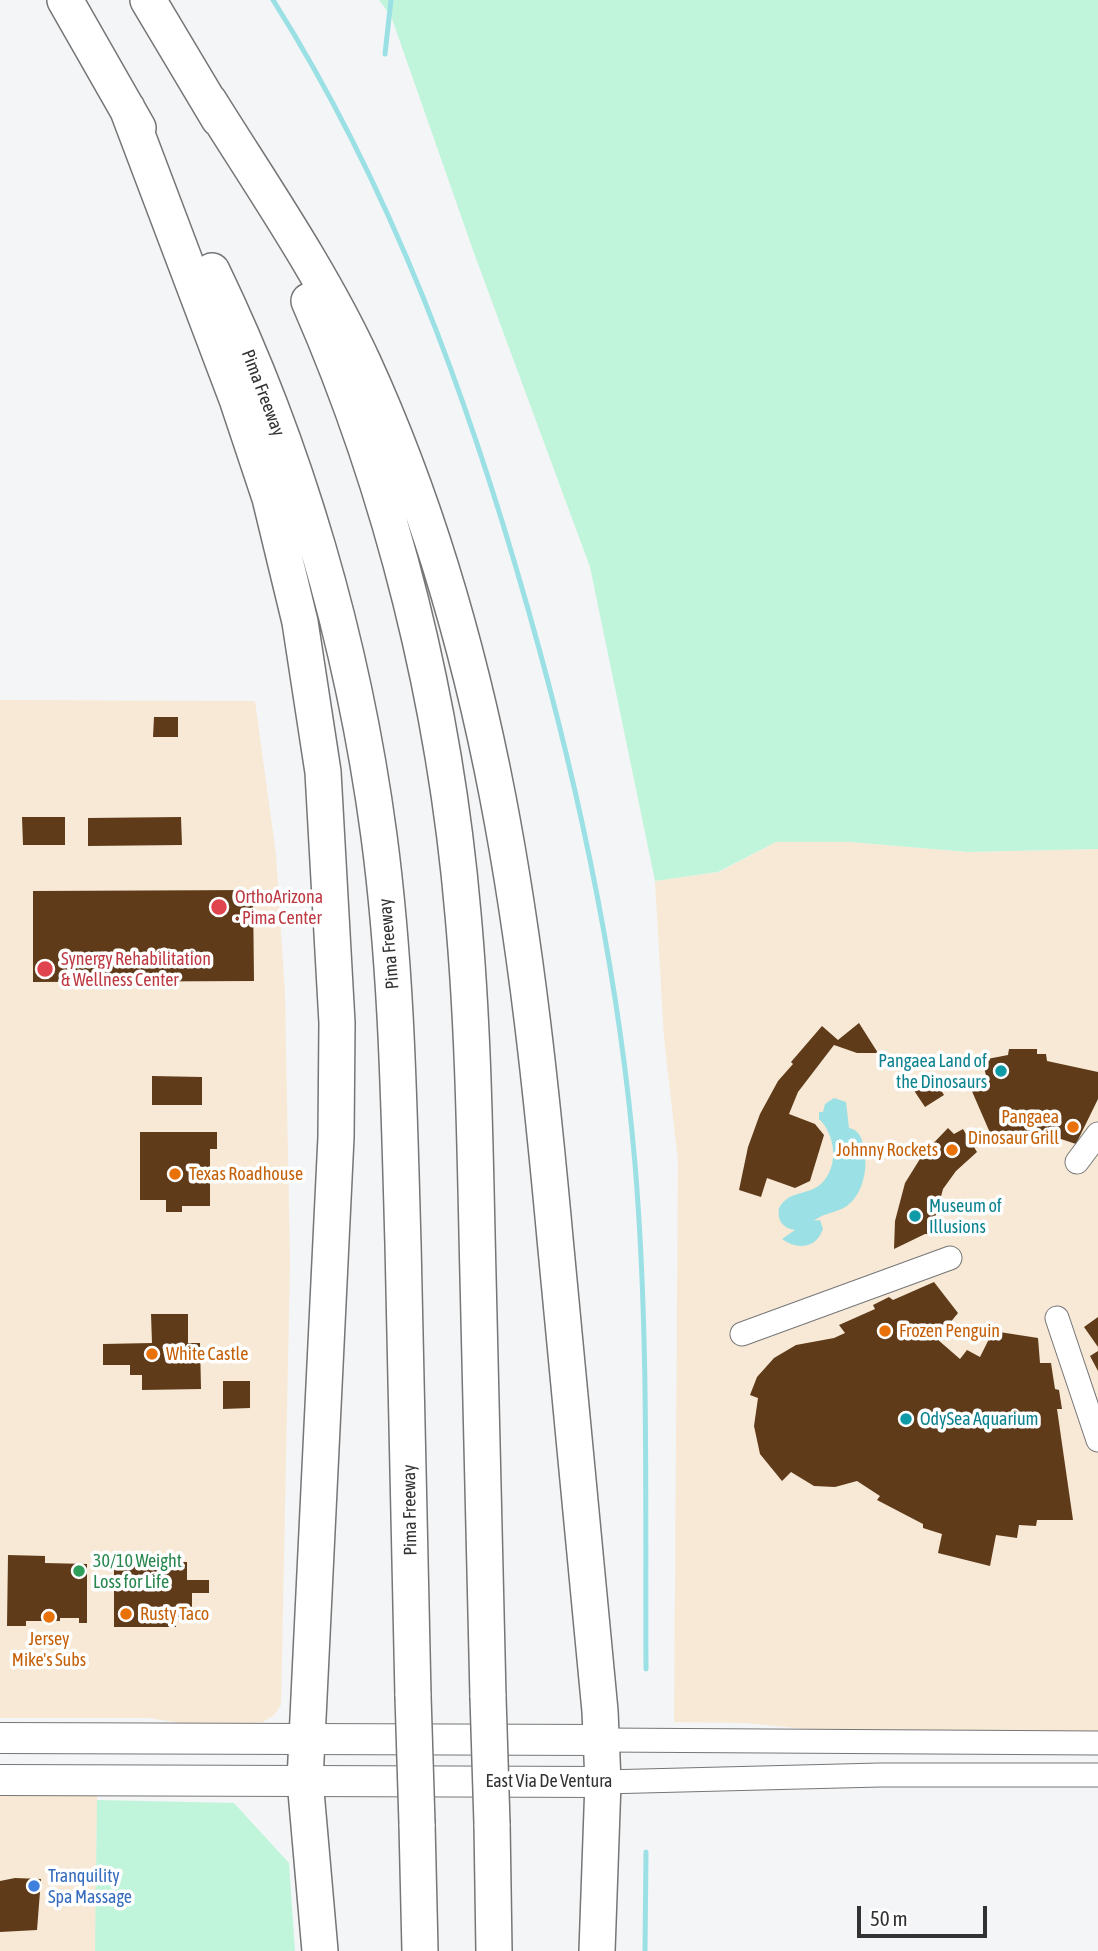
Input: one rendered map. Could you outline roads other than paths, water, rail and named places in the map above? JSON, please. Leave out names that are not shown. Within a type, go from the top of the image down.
[{"type":"highway","name":"Pima Freeway","points":[[65,0],[174,192],[264,392],[295,478],[324,574],[363,738],[379,836],[396,1029],[420,1951]]},
{"type":"highway","points":[[148,0],[318,276],[363,362],[433,542],[456,617],[496,774],[522,928],[539,1055],[602,1740],[597,1951]]},
{"type":"highway","points":[[209,101],[266,208],[319,325],[346,395],[400,562],[439,738],[453,823],[471,1004],[494,1951]]},
{"type":"highway","points":[[127,108],[237,399],[270,498],[300,622],[323,772],[337,1023],[336,1137],[305,1780],[320,1951]]},
{"type":"main road","points":[[0,1738],[602,1740]]},
{"type":"main road","name":"East Via De Ventura","points":[[0,1780],[603,1782]]},
{"type":"street","points":[[1077,1162],[1098,1134]]},
{"type":"street","points":[[742,1334],[950,1258]]},
{"type":"street","points":[[1056,1318],[1098,1440]]},
{"type":"street","points":[[602,1740],[1098,1743]]},
{"type":"street","name":"East Via De Ventura","points":[[603,1782],[880,1775],[1098,1775]]},
{"type":"water","points":[[834,1098],[846,1102],[849,1128],[858,1133],[862,1141],[865,1165],[862,1184],[847,1206],[814,1221],[820,1220],[823,1229],[816,1241],[806,1246],[794,1245],[782,1239],[795,1230],[781,1223],[779,1208],[788,1198],[816,1188],[827,1177],[833,1159],[832,1141],[819,1119],[819,1112],[823,1112],[825,1104]]},
{"type":"waterway","points":[[273,0],[354,144],[390,219],[452,372],[505,530],[528,609],[580,815],[608,953],[635,1164],[644,1353],[646,1669]]},
{"type":"waterway","points":[[385,54],[391,0]]},
{"type":"waterway","points":[[645,1951],[646,1852]]},
{"type":"place","name":"OrthoArizona - Pima Center","points":[[219,907]]},
{"type":"place","name":"Synergy Rehabilitation & Wellness Center","points":[[45,969]]},
{"type":"place","name":"Pangaea Land of the Dinosaurs","points":[[1001,1071]]},
{"type":"place","name":"Pangaea Dinosaur Grill","points":[[1073,1127]]},
{"type":"place","name":"Johnny Rockets","points":[[952,1150]]},
{"type":"place","name":"Texas Roadhouse","points":[[175,1174]]},
{"type":"place","name":"Museum of Illusions","points":[[915,1216]]},
{"type":"place","name":"Frozen Penguin","points":[[885,1331]]},
{"type":"place","name":"White Castle","points":[[152,1354]]},
{"type":"place","name":"OdySea Aquarium","points":[[906,1419]]},
{"type":"place","name":"30/10 Weight Loss for Life","points":[[79,1571]]},
{"type":"place","name":"Rusty Taco","points":[[126,1614]]},
{"type":"place","name":"Jersey Mike's Subs","points":[[49,1617]]},
{"type":"place","name":"Tranquility Spa Massage","points":[[34,1886]]}]
